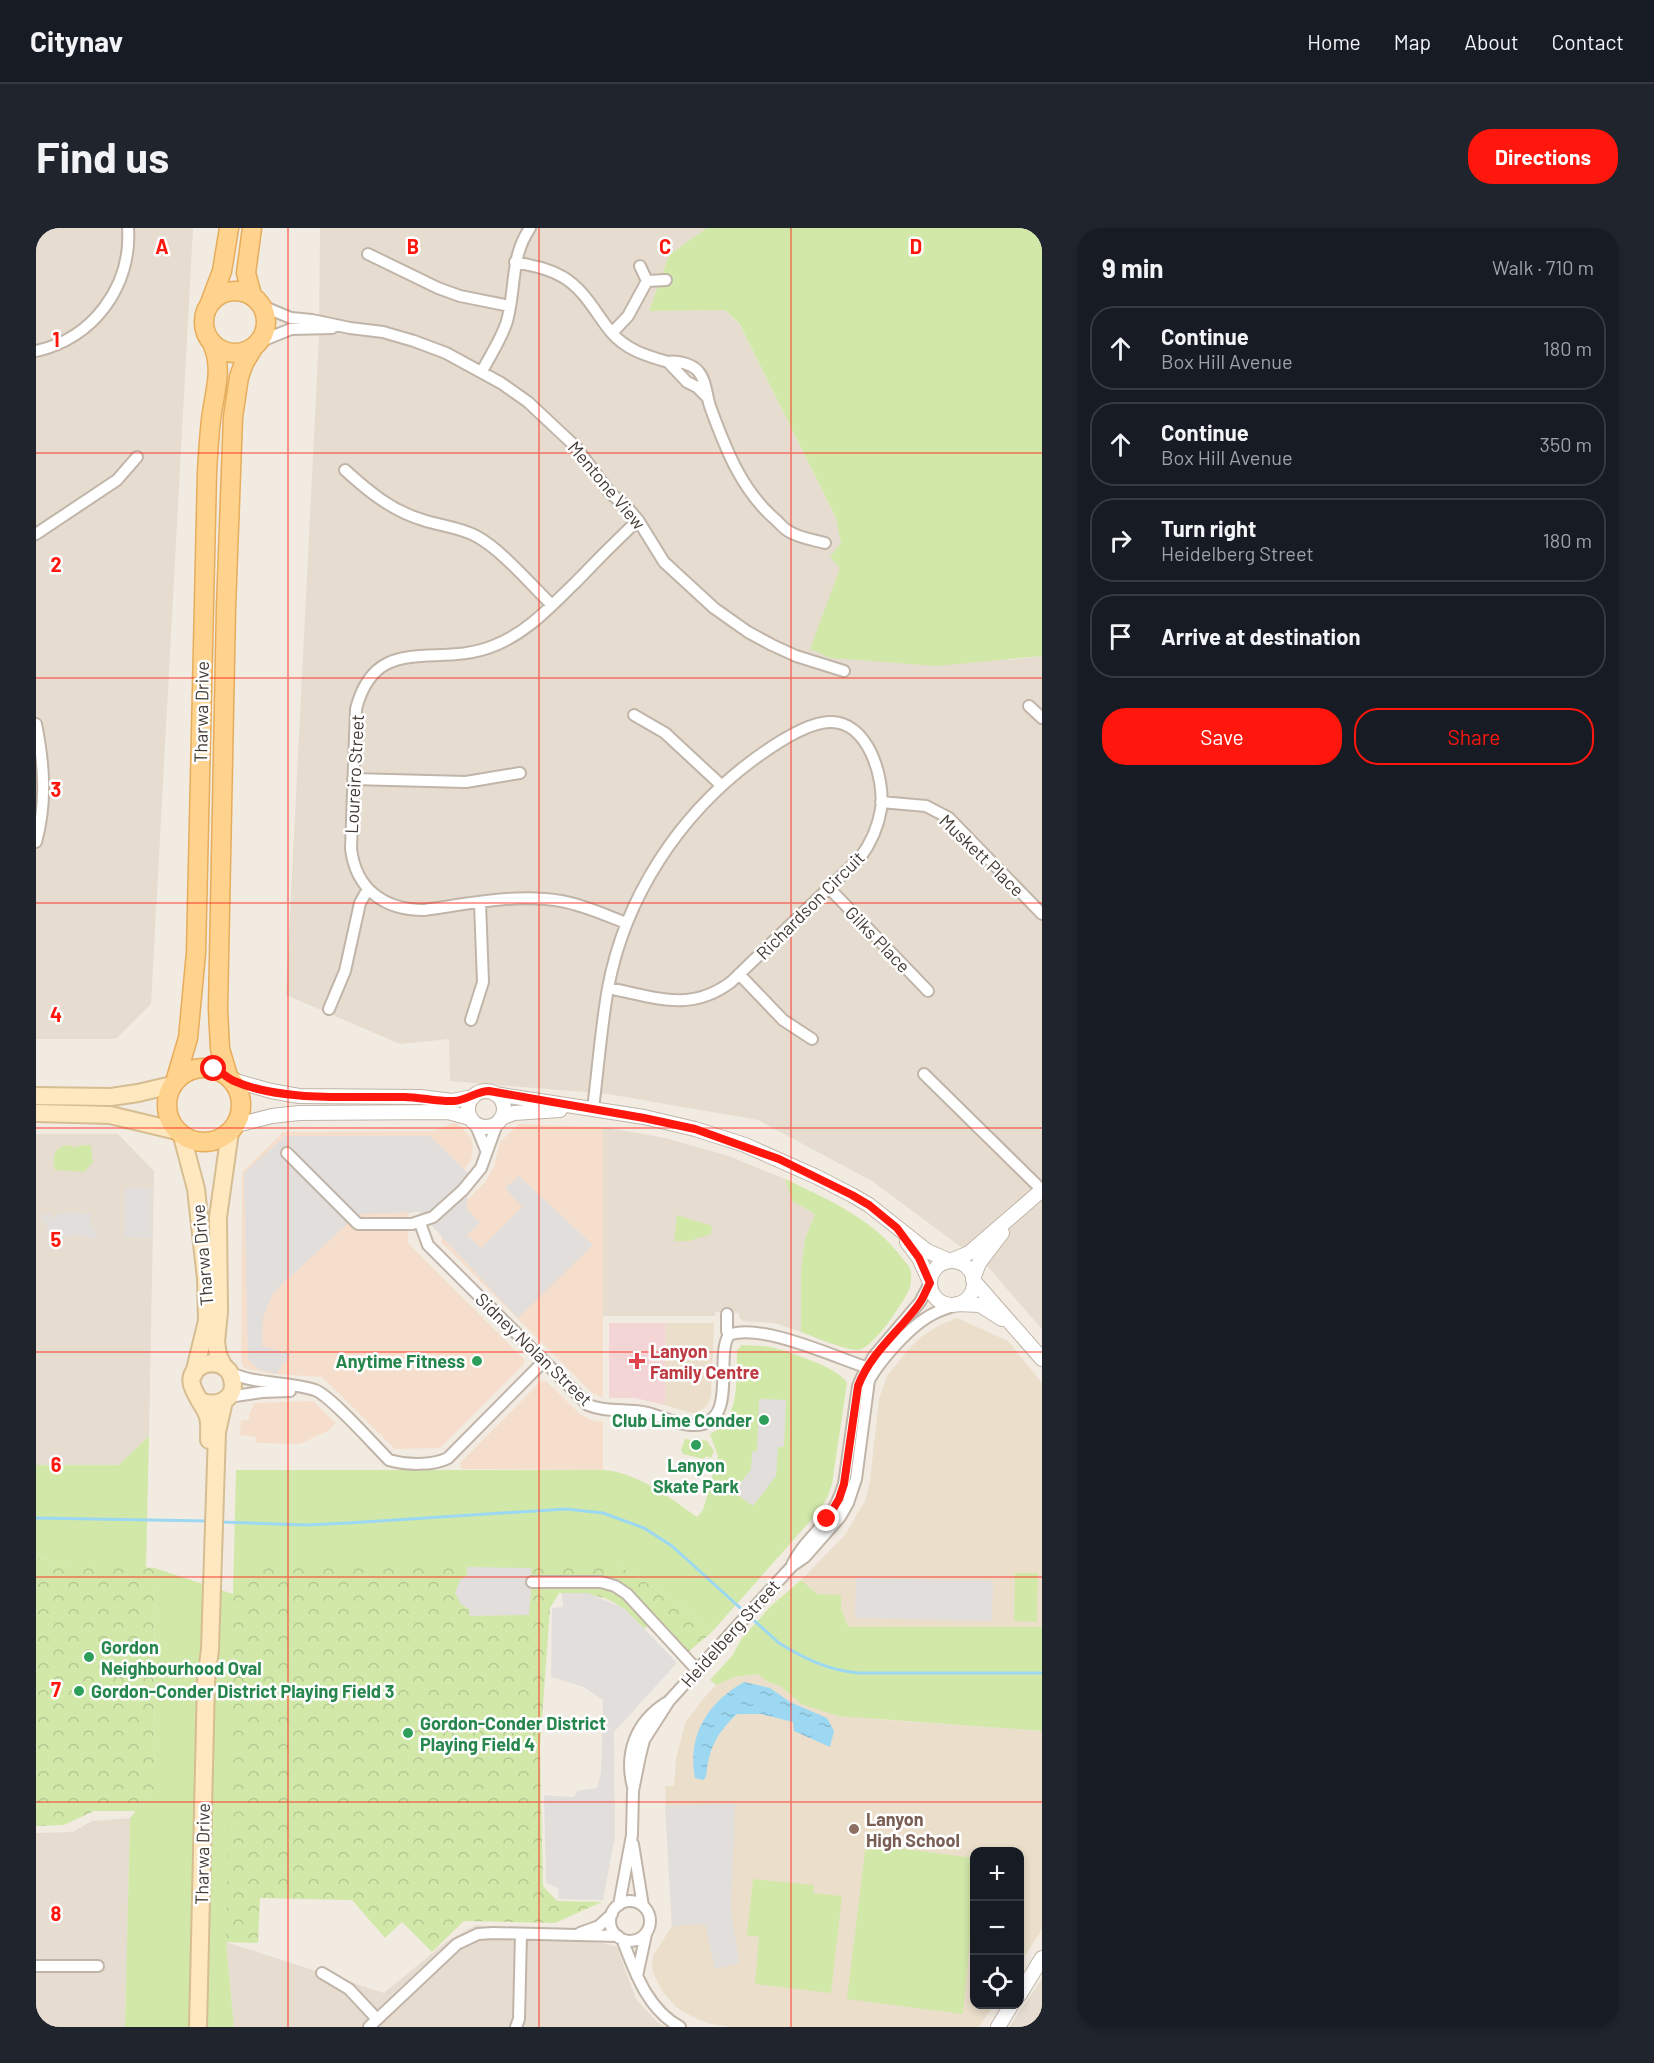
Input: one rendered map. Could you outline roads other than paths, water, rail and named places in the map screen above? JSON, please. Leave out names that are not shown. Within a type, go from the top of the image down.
[{"type":"main road","points":[[229,228],[222,271],[205,314],[204,324],[206,334],[212,343],[231,353],[243,352],[256,345],[267,324],[266,315],[246,273],[252,228]]},
{"type":"main road","points":[[209,304],[224,292],[244,291],[257,300]]},
{"type":"main road","name":"Tharwa Drive","points":[[174,1083],[188,1038],[196,953],[207,472],[211,421],[219,368],[218,355],[212,343]]},
{"type":"main road","name":"Tharwa Drive","points":[[230,1078],[222,1059],[218,1009],[226,608],[233,417],[239,377],[244,363],[256,345]]},
{"type":"main road","points":[[36,1113],[110,1115],[180,1133],[194,1141],[207,1143],[219,1140],[233,1129],[240,1115],[242,1102],[238,1089],[230,1078],[214,1069],[200,1068],[187,1072],[174,1083],[168,1094],[167,1107],[170,1120],[180,1133]]},
{"type":"main road","points":[[36,1096],[111,1097],[138,1093],[174,1083]]},
{"type":"main road","name":"Tharwa Drive","points":[[226,1369],[218,1355],[216,1342],[219,1312],[218,1217],[233,1129]]},
{"type":"main road","name":"Tharwa Drive","points":[[180,1133],[196,1189],[206,1279],[207,1322],[193,1375]]},
{"type":"main road","points":[[210,1363],[226,1369],[233,1384],[226,1399],[211,1404],[199,1400],[192,1389],[193,1375],[197,1369],[210,1363]]},
{"type":"main road","name":"Tharwa Drive","points":[[198,2027],[206,1681],[202,1648],[209,1543],[204,1513],[211,1497],[218,1432],[226,1399]]},
{"type":"main road","name":"Tharwa Drive","points":[[199,1400],[206,1409],[209,1421],[211,1497]]},
{"type":"street","points":[[36,351],[71,338],[93,322],[100,313],[113,295],[123,274],[128,251],[128,228]]},
{"type":"street","points":[[482,371],[507,324],[518,249],[530,228]]},
{"type":"street","points":[[368,254],[438,288],[460,296],[510,306]]},
{"type":"street","points":[[515,262],[548,269],[564,277],[585,296],[612,333],[634,350],[696,369],[702,378],[707,392],[706,396]]},
{"type":"street","points":[[640,266],[648,281]]},
{"type":"street","points":[[648,281],[666,280]]},
{"type":"street","points":[[612,333],[628,316],[648,281]]},
{"type":"street","name":"Mentone View","points":[[257,300],[291,318],[382,332],[414,341],[446,353],[482,371],[528,402],[554,424],[576,447],[610,493],[638,520],[664,562],[714,608],[748,632],[772,645],[796,656],[844,671]]},
{"type":"street","name":"Mentone View","points":[[256,345],[291,329],[350,328]]},
{"type":"street","points":[[668,362],[687,382],[697,387],[706,396],[731,460],[752,495],[789,532],[825,543]]},
{"type":"street","points":[[36,534],[117,480],[137,457]]},
{"type":"street","points":[[345,470],[371,494],[400,510],[423,520],[462,529],[478,537],[494,549],[552,605]]},
{"type":"street","name":"Loureiro Street","points":[[626,923],[563,901],[540,898],[409,910],[394,906],[368,889],[356,871],[352,856],[353,779],[356,709],[364,687],[377,669],[389,661],[402,658],[457,655],[492,647],[524,630],[638,520]]},
{"type":"street","points":[[1029,706],[1042,718]]},
{"type":"street","points":[[634,715],[665,733],[721,785]]},
{"type":"street","name":"Richardson Circuit","points":[[590,1109],[608,988],[626,923],[650,874],[673,839],[721,785],[779,743],[817,723],[830,721],[854,730],[868,746],[879,781],[881,802],[877,829],[860,858],[739,975],[718,992],[688,1001],[608,988]]},
{"type":"street","points":[[36,724],[44,792],[41,825],[36,842]]},
{"type":"street","points":[[353,779],[466,782],[520,773]]},
{"type":"street","name":"Muskett Place","points":[[881,802],[926,806],[949,818],[1042,914]]},
{"type":"street","name":"Gilks Place","points":[[829,888],[927,991]]},
{"type":"street","points":[[329,1009],[345,971],[360,903],[368,889]]},
{"type":"street","points":[[471,1020],[483,982],[480,903]]},
{"type":"street","points":[[739,975],[783,1020],[812,1039]]},
{"type":"street","points":[[924,1074],[1042,1190],[969,1253],[936,1268],[930,1282]]},
{"type":"street","points":[[230,1078],[271,1091],[299,1096],[421,1097],[452,1101],[473,1097],[483,1091],[644,1118],[695,1129],[769,1155],[817,1176],[869,1205],[927,1251],[962,1264],[1042,1359]]},
{"type":"street","points":[[287,1153],[358,1224],[420,1223],[433,1217],[463,1190],[481,1168],[503,1105],[495,1094]]},
{"type":"street","points":[[473,1097],[468,1111],[486,1150]]},
{"type":"street","points":[[233,1129],[272,1116],[299,1113],[448,1112],[486,1127],[514,1113],[590,1109]]},
{"type":"street","points":[[956,1304],[967,1299],[971,1293],[979,1263],[1016,1214]]},
{"type":"street","name":"Sidney Nolan Street","points":[[420,1223],[428,1245],[588,1405],[599,1410],[641,1411],[695,1425],[705,1423],[713,1417],[723,1397],[725,1345],[729,1335],[727,1314]]},
{"type":"street","points":[[897,1228],[919,1258],[936,1299],[942,1303],[980,1305],[1012,1324]]},
{"type":"street","name":"Heidelberg Street","points":[[643,1906],[632,1835],[633,1791],[629,1774],[633,1742],[643,1722],[653,1711],[669,1701],[792,1566],[805,1557],[840,1517],[848,1503],[856,1479],[871,1368],[920,1302],[930,1282]]},
{"type":"street","name":"Heidelberg Street","points":[[871,1368],[922,1321],[956,1304]]},
{"type":"street","points":[[729,1335],[735,1333],[771,1335],[871,1368]]},
{"type":"street","points":[[226,1369],[243,1377],[316,1391],[325,1397],[389,1460],[398,1463],[439,1462],[448,1458],[544,1361]]},
{"type":"street","points":[[226,1399],[305,1389]]},
{"type":"street","points":[[532,1582],[601,1582],[615,1586],[627,1594],[697,1670]]},
{"type":"street","name":"Heidelberg Street","points":[[615,1910],[632,1835]]},
{"type":"street","points":[[571,1935],[591,1930],[615,1910],[633,1902],[643,1906],[650,1918],[637,1976]]},
{"type":"street","points":[[615,1910],[611,1923],[647,1995],[660,2012],[680,2027]]},
{"type":"street","points":[[322,1973],[349,1989],[373,2023],[457,1944],[478,1934],[571,1935],[637,1940],[645,1934]]},
{"type":"street","points":[[516,2027],[519,2019],[521,1934]]},
{"type":"street","points":[[1024,1987],[1042,1958]]},
{"type":"street","points":[[36,1966],[98,1966]]},
{"type":"street","points":[[998,2027],[1009,2009]]},
{"type":"water","points":[[744,1682],[770,1688],[790,1702],[827,1718],[834,1731],[830,1747],[794,1731],[793,1722],[761,1714],[737,1714],[715,1742],[709,1758],[706,1777],[703,1780],[695,1778],[694,1748],[703,1722],[720,1700]]},
{"type":"waterway","points":[[221,1522],[307,1525],[566,1509],[603,1513],[644,1528],[672,1546],[779,1643],[808,1659],[827,1666],[858,1673],[1042,1673]]},
{"type":"waterway","points":[[36,1518],[208,1521]]},
{"type":"place","name":"Anytime Fitness","points":[[477,1361]]},
{"type":"place","name":"Lanyon Family Centre","points":[[637,1361]]},
{"type":"place","name":"Club Lime Conder","points":[[764,1420]]},
{"type":"place","name":"Lanyon Skate Park","points":[[696,1445]]},
{"type":"place","name":"Gordon Neighbourhood Oval","points":[[89,1657]]},
{"type":"place","name":"Gordon-Conder District Playing Field 3","points":[[79,1691]]},
{"type":"place","name":"Gordon-Conder District Playing Field 4","points":[[408,1733]]},
{"type":"place","name":"Lanyon High School","points":[[854,1829]]}]
